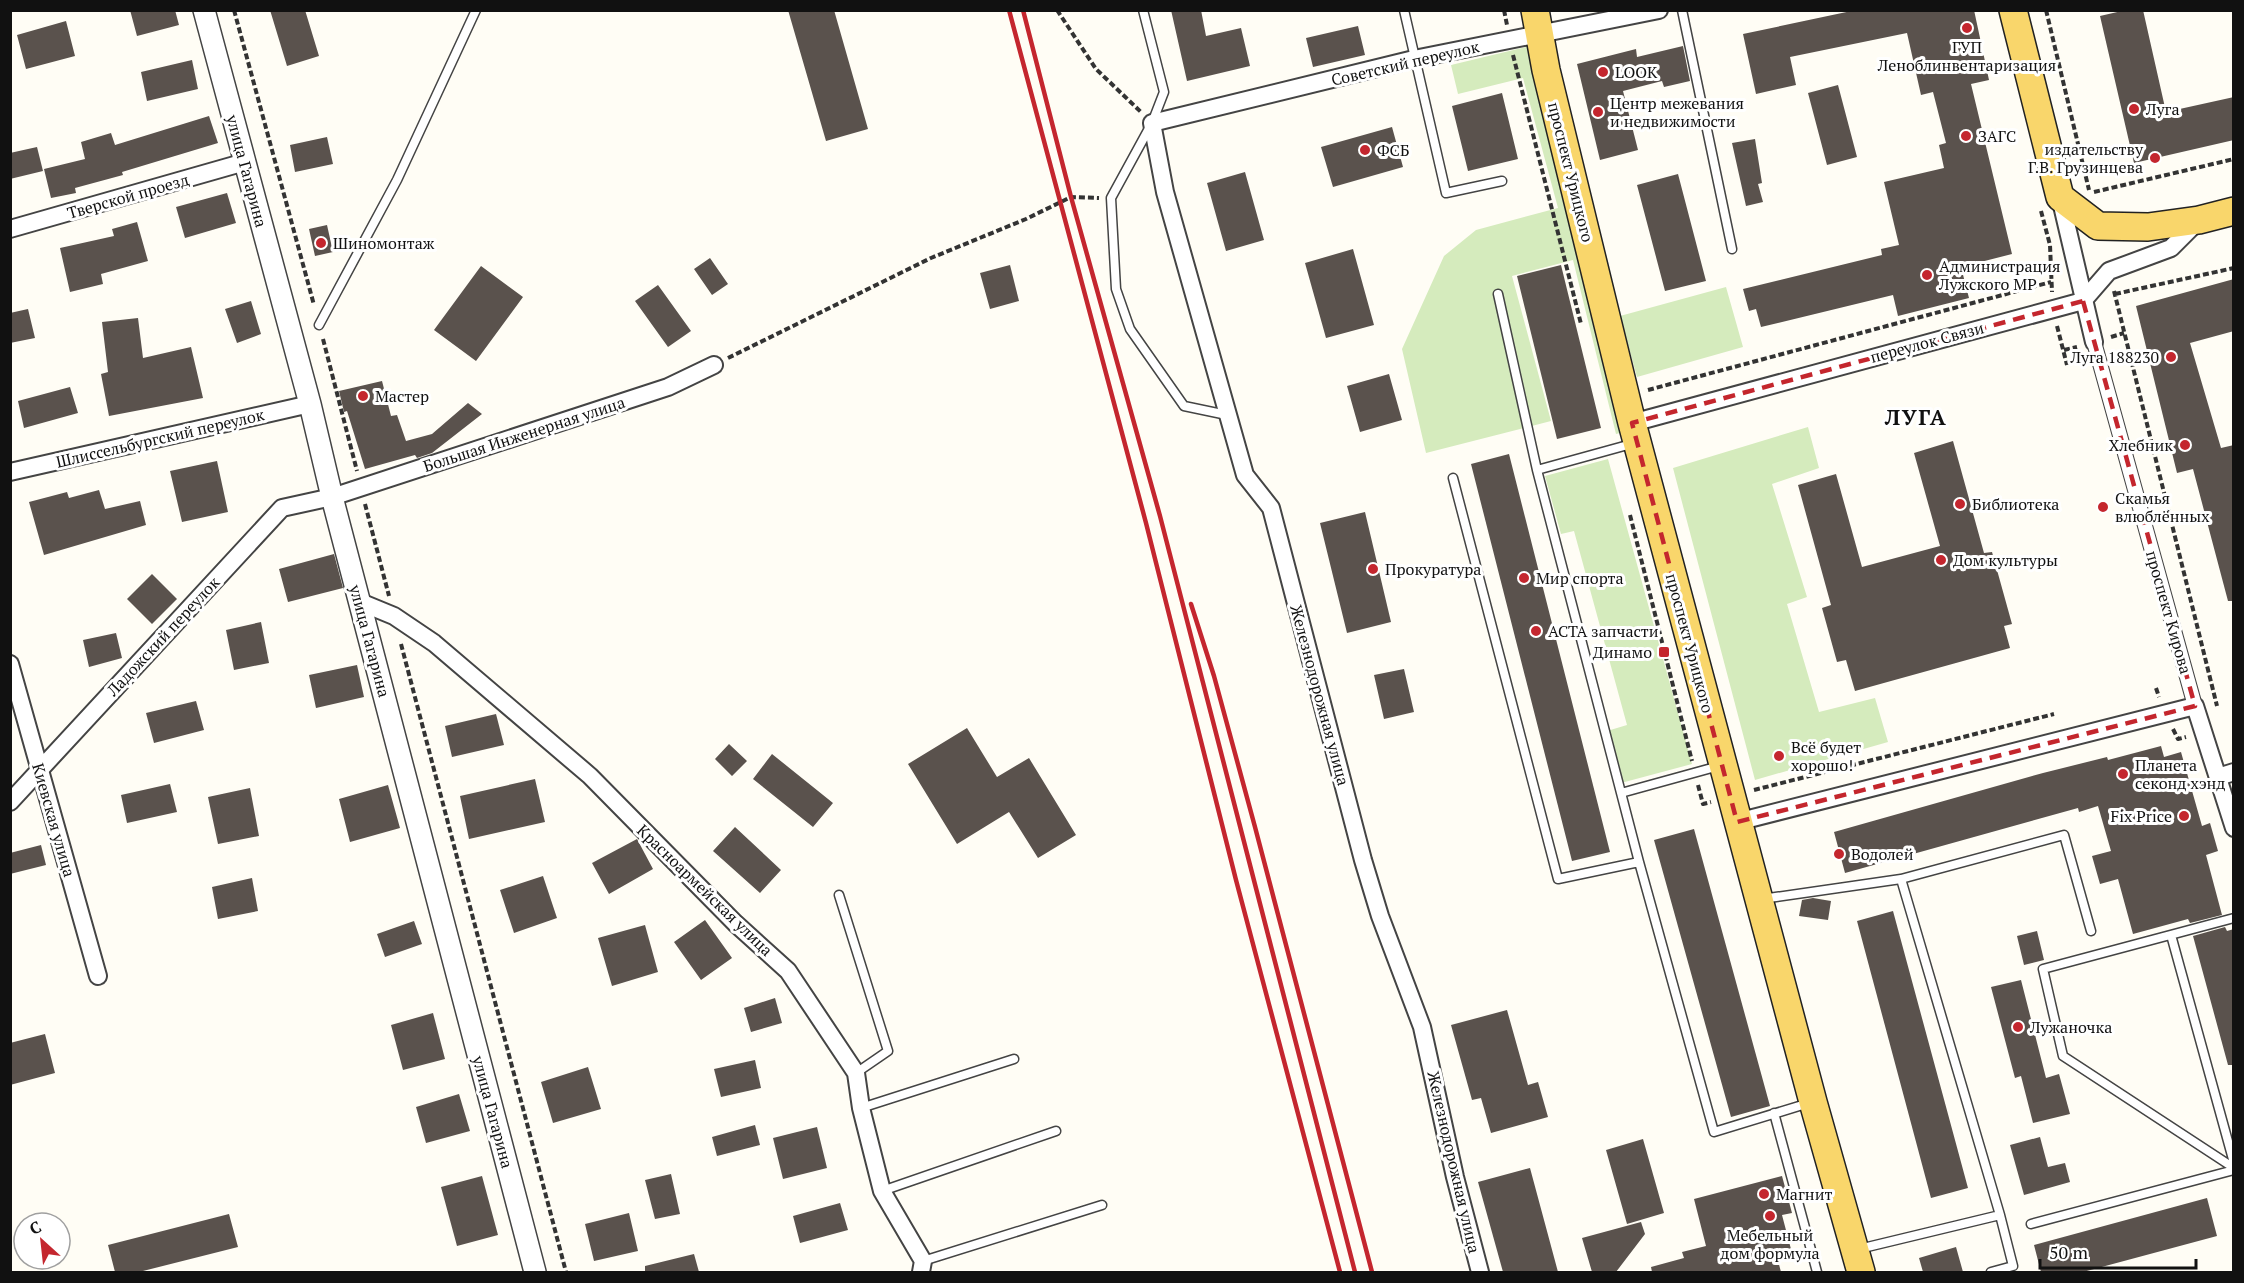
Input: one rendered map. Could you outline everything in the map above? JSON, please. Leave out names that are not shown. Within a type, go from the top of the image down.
[{"type":"main road","name":"проспект Кирова","points":[[2013,10],[2060,198]]},
{"type":"main road","name":"проспект Урицкого","points":[[1537,22],[1634,433],[1737,822],[1858,1261]]},
{"type":"main road","points":[[2060,198],[2098,226],[2148,227],[2199,220],[2234,211]]},
{"type":"street","name":"улица Гагарина","points":[[204,10],[310,404],[535,1272]]},
{"type":"street","name":"Советский переулок","points":[[1152,123],[1414,59],[1537,22],[1659,10]]},
{"type":"street","name":"Железнодорожная улица","points":[[1152,123],[1165,192],[1227,415],[1245,475],[1270,508],[1363,860],[1380,916],[1422,1028],[1455,1177],[1480,1272]]},
{"type":"street","name":"Тверской проезд","points":[[10,229],[245,162]]},
{"type":"street","name":"проспект Кирова","points":[[2060,198],[2083,301],[2195,706],[2226,775],[2234,828]]},
{"type":"street","points":[[2083,301],[2109,272],[2171,248],[2199,220]]},
{"type":"street","name":"переулок Связи","points":[[1634,433],[2083,301]]},
{"type":"street","name":"Большая Инженерная улица","points":[[332,496],[668,387],[714,365]]},
{"type":"street","name":"Шлиссельбургский переулок","points":[[10,472],[310,404]]},
{"type":"street","name":"Ладожский переулок","points":[[10,802],[282,508],[332,496]]},
{"type":"street","name":"Красноармейская улица","points":[[360,602],[394,616],[434,644],[590,776],[735,923],[789,971],[856,1073],[861,1108],[882,1191],[922,1267]]},
{"type":"street","name":"Киевская улица","points":[[10,664],[98,976]]},
{"type":"street","points":[[1737,822],[2195,706]]},
{"type":"lane","points":[[319,325],[397,180],[474,19],[476,10]]},
{"type":"lane","points":[[1143,10],[1164,92],[1152,123],[1112,198],[1116,289],[1130,329],[1184,406],[1227,415]]},
{"type":"lane","points":[[1404,10],[1446,193],[1502,181]]},
{"type":"lane","points":[[1682,10],[1732,249]]},
{"type":"lane","points":[[1498,294],[1537,470],[1639,862],[1713,1132],[1813,1102]]},
{"type":"lane","points":[[1537,470],[1634,433]]},
{"type":"lane","points":[[1453,478],[1558,879],[1639,862]]},
{"type":"lane","points":[[1621,793],[1723,765]]},
{"type":"lane","points":[[1758,899],[1901,879],[2064,835],[2091,932]]},
{"type":"lane","points":[[1901,879],[2013,1266],[1991,1272]]},
{"type":"lane","points":[[839,895],[888,1051],[856,1073]]},
{"type":"lane","points":[[2234,918],[2043,969],[2063,1056],[2234,1169]]},
{"type":"lane","points":[[2171,935],[2234,1162]]},
{"type":"lane","points":[[861,1108],[1014,1059]]},
{"type":"lane","points":[[1774,1113],[1817,1272]]},
{"type":"lane","points":[[882,1191],[1056,1131]]},
{"type":"lane","points":[[2031,1224],[2234,1169]]},
{"type":"lane","points":[[922,1267],[1102,1205]]},
{"type":"lane","points":[[1858,1261],[2000,1215]]},
{"type":"path","points":[[1057,10],[1095,69],[1152,123]]},
{"type":"path","points":[[2046,10],[2090,193],[2234,159]]},
{"type":"path","points":[[714,365],[931,258],[1026,219],[1071,197],[1112,198]]},
{"type":"path","points":[[2115,294],[2234,268]]},
{"type":"path","points":[[2109,272],[2219,716]]},
{"type":"path","points":[[1647,390],[2051,282]]},
{"type":"path","points":[[2064,350],[2067,365]]},
{"type":"path","points":[[1754,790],[2054,714]]},
{"type":"highlighted area","points":[[2083,301],[2195,706],[1737,822],[1632,423]]},
{"type":"green space","points":[[1539,44],[1636,429],[1616,434],[1573,260],[1512,276],[1551,421],[1426,453],[1402,349],[1444,256],[1476,230],[1558,208],[1523,78],[1458,94],[1451,65]]},
{"type":"green space","points":[[1726,287],[1743,347],[1637,377],[1620,316]]},
{"type":"green space","points":[[1808,427],[1819,468],[1772,484],[1807,597],[1787,604],[1819,712],[1875,698],[1888,742],[1755,780],[1673,468]]},
{"type":"green space","points":[[1608,459],[1692,764],[1621,783],[1607,731],[1627,725],[1574,531],[1561,534],[1545,476]]},
{"type":"building","points":[[130,10],[175,10],[179,25],[137,36]]},
{"type":"building","points":[[270,10],[305,10],[319,56],[287,66]]},
{"type":"building","points":[[788,10],[834,10],[868,129],[826,141]]},
{"type":"building","points":[[1171,10],[1201,10],[1206,36],[1241,28],[1250,66],[1187,81]]},
{"type":"building","points":[[1856,10],[1974,10],[1989,80],[1971,84],[2012,254],[1961,267],[1969,298],[1898,316],[1893,295],[1761,327],[1756,309],[1749,311],[1743,289],[1882,255],[1881,249],[1899,245],[1884,182],[1944,168],[1939,145],[1946,143],[1933,92],[1921,95],[1907,33],[1790,57],[1796,85],[1756,94],[1743,34]]},
{"type":"building","points":[[2126,10],[2143,10],[2166,112],[2234,97],[2234,140],[2134,163],[2100,16]]},
{"type":"building","points":[[66,21],[75,56],[26,69],[17,35]]},
{"type":"building","points":[[1358,26],[1365,55],[1313,67],[1306,38]]},
{"type":"building","points":[[1683,46],[1690,81],[1664,87],[1662,81],[1623,91],[1638,150],[1600,160],[1577,64],[1636,49],[1637,57]]},
{"type":"building","points":[[192,60],[198,89],[147,101],[141,72]]},
{"type":"building","points":[[1838,85],[1857,157],[1827,165],[1808,93]]},
{"type":"building","points":[[1502,93],[1518,159],[1468,171],[1452,106]]},
{"type":"building","points":[[209,116],[218,143],[122,172],[123,175],[75,188],[76,193],[51,198],[44,169],[85,159],[81,142],[111,133],[115,145]]},
{"type":"building","points":[[1392,127],[1403,167],[1333,187],[1321,147]]},
{"type":"building","points":[[327,137],[333,164],[295,172],[290,145]]},
{"type":"building","points":[[1755,139],[1762,183],[1758,184],[1763,202],[1746,206],[1732,143]]},
{"type":"building","points":[[37,147],[43,171],[10,179],[10,153]]},
{"type":"building","points":[[1245,172],[1264,240],[1226,251],[1207,183]]},
{"type":"building","points":[[1678,174],[1706,281],[1665,291],[1637,185]]},
{"type":"building","points":[[227,193],[236,223],[185,238],[176,207]]},
{"type":"building","points":[[137,222],[148,261],[101,274],[103,284],[70,292],[60,248],[114,236],[112,229]]},
{"type":"building","points":[[327,225],[333,252],[315,256],[309,229]]},
{"type":"building","points":[[1353,249],[1374,325],[1326,338],[1305,263]]},
{"type":"building","points":[[710,258],[728,284],[712,295],[694,269]]},
{"type":"building","points":[[1010,265],[1019,301],[990,309],[980,273]]},
{"type":"building","points":[[1561,265],[1601,428],[1557,439],[1517,276]]},
{"type":"building","points":[[481,266],[523,297],[476,361],[434,330]]},
{"type":"building","points":[[2234,279],[2234,331],[2190,343],[2221,448],[2234,445],[2234,601],[2228,601],[2193,469],[2177,473],[2136,306]]},
{"type":"building","points":[[658,285],[691,331],[668,347],[635,301]]},
{"type":"building","points":[[251,301],[261,334],[237,343],[225,309]]},
{"type":"building","points":[[28,309],[35,338],[10,343],[10,313]]},
{"type":"building","points":[[138,318],[143,358],[191,347],[203,398],[109,416],[101,374],[108,372],[102,322]]},
{"type":"building","points":[[1389,374],[1402,420],[1360,432],[1347,386]]},
{"type":"building","points":[[382,381],[391,416],[397,415],[406,441],[432,434],[468,403],[482,414],[432,453],[417,458],[415,455],[365,469],[347,411],[344,412],[339,391]]},
{"type":"building","points":[[70,387],[78,413],[24,428],[18,401]]},
{"type":"building","name":"Дом культуры","points":[[1953,441],[1984,553],[1992,552],[2012,624],[2004,626],[2010,648],[1855,691],[1846,660],[1837,662],[1822,608],[1831,605],[1798,485],[1836,474],[1862,567],[1940,546],[1914,453]]},
{"type":"building","points":[[1509,454],[1610,852],[1572,861],[1471,464]]},
{"type":"building","points":[[217,461],[228,512],[182,522],[170,471]]},
{"type":"building","points":[[99,490],[105,509],[140,501],[146,525],[44,555],[29,502],[67,492],[69,498]]},
{"type":"building","points":[[1365,512],[1391,622],[1347,633],[1320,523]]},
{"type":"building","points":[[334,554],[343,588],[288,602],[279,569]]},
{"type":"building","points":[[152,574],[177,599],[152,624],[127,599]]},
{"type":"building","points":[[261,622],[269,663],[234,670],[226,630]]},
{"type":"building","points":[[116,633],[122,658],[89,667],[83,640]]},
{"type":"building","points":[[357,665],[364,697],[316,708],[309,675]]},
{"type":"building","points":[[1404,669],[1414,712],[1384,719],[1374,675]]},
{"type":"building","points":[[196,701],[204,730],[154,743],[146,713]]},
{"type":"building","points":[[496,714],[504,745],[452,757],[445,726]]},
{"type":"building","points":[[967,728],[997,777],[1029,758],[1076,835],[1038,858],[1009,812],[957,844],[908,764]]},
{"type":"building","points":[[729,744],[747,761],[732,776],[715,759]]},
{"type":"building","points":[[2161,746],[2164,757],[2181,752],[2202,826],[2210,823],[2218,851],[2206,855],[2222,915],[2190,923],[2188,919],[2133,934],[2118,879],[2100,884],[2092,856],[2111,851],[2098,806],[2079,812],[2078,808],[1845,873],[1834,832],[2043,773],[2107,757],[2108,760]]},
{"type":"building","points":[[772,754],[833,803],[813,827],[753,779]]},
{"type":"building","points":[[535,779],[545,822],[469,839],[460,796]]},
{"type":"building","points":[[170,784],[177,812],[127,823],[121,795]]},
{"type":"building","points":[[388,785],[400,828],[350,842],[339,799]]},
{"type":"building","points":[[250,788],[259,836],[218,844],[208,797]]},
{"type":"building","points":[[735,827],[781,870],[760,893],[713,851]]},
{"type":"building","points":[[1694,829],[1770,1106],[1731,1117],[1654,840]]},
{"type":"building","points":[[637,839],[653,869],[609,894],[592,863]]},
{"type":"building","points":[[41,845],[46,865],[10,874],[10,853]]},
{"type":"building","points":[[543,876],[557,918],[514,933],[500,890]]},
{"type":"building","points":[[252,878],[258,911],[218,919],[212,887]]},
{"type":"building","points":[[1813,898],[1831,901],[1828,920],[1799,916],[1802,900]]},
{"type":"building","points":[[1893,911],[1968,1188],[1931,1198],[1857,921]]},
{"type":"building","points":[[705,920],[732,958],[701,980],[674,942]]},
{"type":"building","points":[[414,921],[422,944],[385,957],[377,934]]},
{"type":"building","points":[[645,925],[658,972],[612,986],[598,938]]},
{"type":"building","points":[[2225,927],[2227,931],[2234,929],[2234,1065],[2228,1065],[2193,936]]},
{"type":"building","points":[[2037,931],[2044,960],[2024,965],[2017,936]]},
{"type":"building","points":[[2021,980],[2046,1078],[2059,1074],[2070,1114],[2033,1123],[2021,1076],[2015,1078],[1991,987]]},
{"type":"building","points":[[775,998],[782,1023],[751,1032],[744,1008]]},
{"type":"building","points":[[1507,1010],[1528,1085],[1538,1082],[1548,1117],[1491,1133],[1481,1098],[1472,1100],[1451,1025]]},
{"type":"building","points":[[433,1013],[445,1059],[403,1070],[391,1025]]},
{"type":"building","points":[[45,1034],[55,1073],[10,1085],[10,1043]]},
{"type":"building","points":[[755,1060],[761,1088],[721,1097],[714,1069]]},
{"type":"building","points":[[588,1067],[601,1109],[553,1123],[541,1082]]},
{"type":"building","points":[[459,1094],[470,1131],[426,1143],[416,1107]]},
{"type":"building","points":[[755,1125],[760,1145],[717,1156],[712,1137]]},
{"type":"building","points":[[817,1127],[827,1168],[783,1179],[773,1138]]},
{"type":"building","points":[[2040,1137],[2048,1167],[2065,1163],[2070,1182],[2024,1195],[2010,1145]]},
{"type":"building","points":[[1643,1139],[1664,1213],[1627,1224],[1606,1150]]},
{"type":"building","points":[[1530,1168],[1558,1272],[1503,1272],[1478,1182]]},
{"type":"building","points":[[671,1174],[680,1214],[655,1219],[645,1180]]},
{"type":"building","points":[[482,1176],[498,1235],[457,1246],[441,1187]]},
{"type":"building","points":[[1782,1176],[1792,1213],[1782,1215],[1792,1253],[1777,1257],[1781,1272],[1652,1272],[1651,1267],[1684,1258],[1682,1252],[1706,1246],[1694,1199]]},
{"type":"building","points":[[2207,1198],[2217,1236],[2083,1272],[2041,1272],[2034,1245]]},
{"type":"building","points":[[840,1203],[848,1230],[800,1243],[793,1216]]},
{"type":"building","points":[[629,1213],[638,1251],[594,1261],[585,1224]]},
{"type":"building","points":[[229,1214],[238,1247],[139,1272],[115,1272],[108,1245]]},
{"type":"building","points":[[1641,1222],[1645,1234],[1616,1272],[1592,1272],[1582,1238]]},
{"type":"building","points":[[1956,1247],[1963,1272],[1923,1272],[1919,1258]]},
{"type":"building","points":[[694,1254],[699,1272],[645,1272],[645,1266]]},
{"type":"railway","points":[[1009,10],[1146,523],[1236,880],[1340,1272]]},
{"type":"railway","points":[[1023,10],[1071,197],[1160,516],[1355,1272]]},
{"type":"railway","points":[[1191,604],[1214,676],[1255,827],[1372,1272]]},
{"type":"place","name":"ГУП Леноблинвентаризация","points":[[1967,28]]},
{"type":"place","name":"LOOK","points":[[1603,72]]},
{"type":"place","name":"Луга","points":[[2134,109]]},
{"type":"place","name":"Центр межевания и недвижимости","points":[[1598,112]]},
{"type":"place","name":"ЗАГС","points":[[1966,136]]},
{"type":"place","name":"ФСБ","points":[[1365,150]]},
{"type":"place","name":"издательству Г.В. Грузинцева","points":[[2155,158]]},
{"type":"place","name":"Шиномонтаж","points":[[321,243]]},
{"type":"place","name":"Администрация Лужского МР","points":[[1927,275]]},
{"type":"place","name":"Луга 188230","points":[[2171,357]]},
{"type":"place","name":"Мастер","points":[[363,396]]},
{"type":"place","name":"Хлебник","points":[[2185,445]]},
{"type":"place","name":"Библиотека","points":[[1960,504]]},
{"type":"place","name":"Скамья влюблённых","points":[[2103,507]]},
{"type":"place","name":"Дом культуры","points":[[1941,560]]},
{"type":"place","name":"Прокуратура","points":[[1373,569]]},
{"type":"place","name":"Мир спорта","points":[[1524,578]]},
{"type":"place","name":"АСТА запчасти","points":[[1536,631]]},
{"type":"place","name":"Динамо","points":[[1664,652]]},
{"type":"place","name":"Всё будет хорошо!","points":[[1779,756]]},
{"type":"place","name":"Планета секонд хэнд","points":[[2123,774]]},
{"type":"place","name":"Fix Price","points":[[2184,816]]},
{"type":"place","name":"Водолей","points":[[1839,854]]},
{"type":"place","name":"Лужаночка","points":[[2018,1027]]},
{"type":"place","name":"Магнит","points":[[1764,1194]]},
{"type":"place","name":"Мебельный дом формула","points":[[1770,1216]]},
{"type":"district","name":"ЛУГА","points":[[1916,417]]}]
